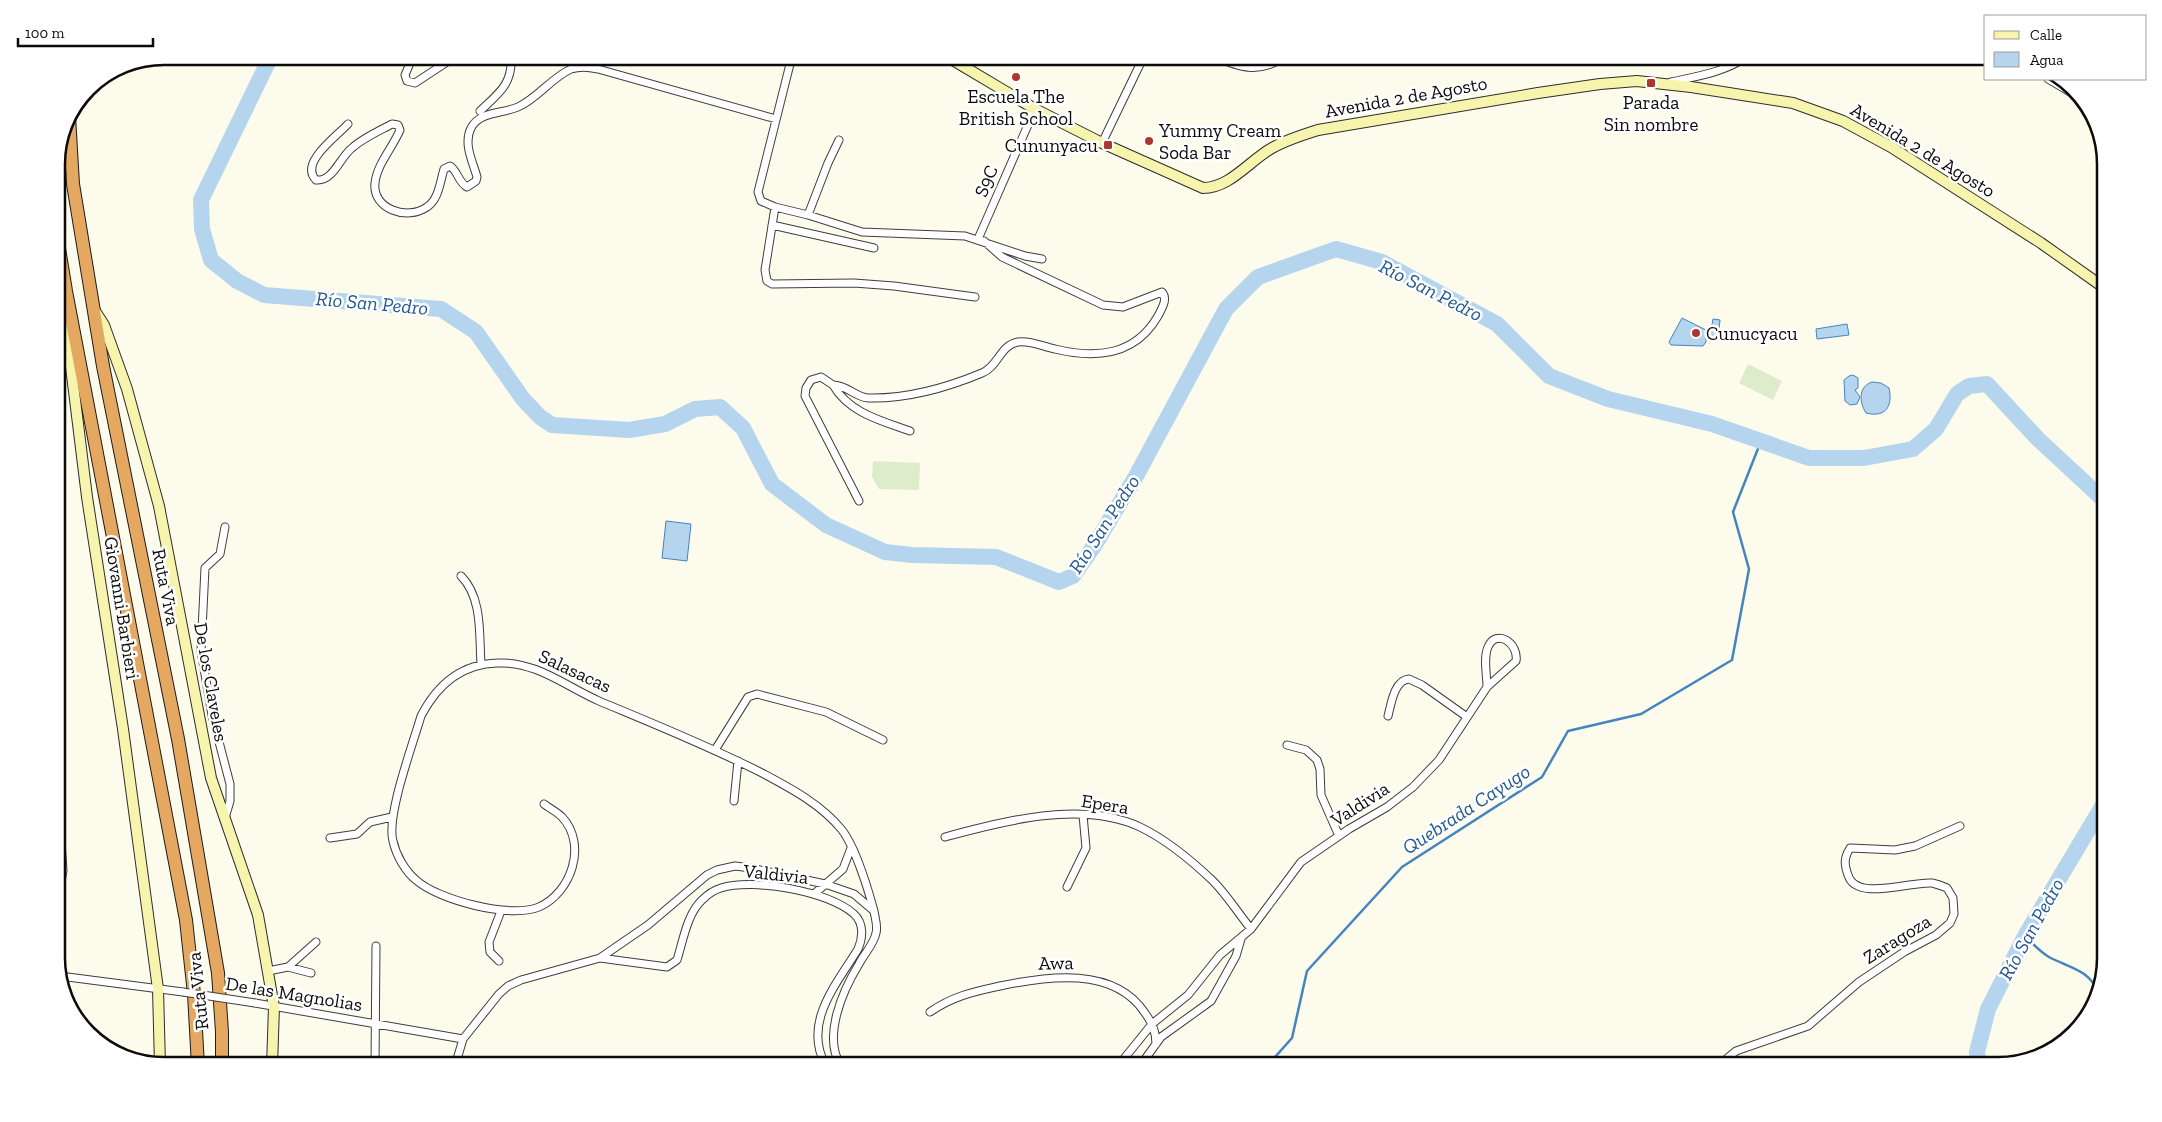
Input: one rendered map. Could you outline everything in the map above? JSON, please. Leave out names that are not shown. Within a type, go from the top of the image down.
[{"type":"highway","name":"Ruta Viva","points":[[70,134],[73,184],[103,366],[178,739],[218,973],[222,1057]]},
{"type":"highway","name":"Ruta Viva","points":[[65,285],[186,920],[194,994],[198,1057]]},
{"type":"main road","name":"Avenida 2 de Agosto","points":[[961,65],[1035,109],[1102,143],[1192,185],[1203,188],[1210,188],[1227,180],[1271,148],[1298,136],[1318,130],[1538,92],[1637,81],[1691,86],[1793,103],[1843,121],[1899,152],[2097,283]]},
{"type":"main road","name":"Giovanni Barbieri","points":[[66,291],[70,359],[87,497],[123,729],[158,989]]},
{"type":"main road","name":"De los Claveles","points":[[93,308],[104,325],[127,389],[159,506],[211,778],[258,916],[274,1006],[272,1057]]},
{"type":"main road","points":[[158,989],[160,1057]]},
{"type":"street","points":[[409,65],[405,75],[407,81],[415,83],[442,65]]},
{"type":"street","points":[[480,110],[506,87],[510,76],[511,65]]},
{"type":"street","points":[[790,65],[758,192],[761,201],[776,208],[808,215],[862,232],[965,236],[1042,260]]},
{"type":"street","points":[[1102,143],[1140,65]]},
{"type":"street","points":[[1234,65],[1254,68],[1267,65]]},
{"type":"street","points":[[1664,84],[1715,72],[1733,65]]},
{"type":"street","points":[[348,124],[316,157],[310,168],[311,175],[316,180],[321,181],[329,176],[352,148],[392,124],[398,125],[400,130],[378,172],[375,188],[382,204],[388,209],[407,213],[426,208],[431,203],[439,188],[444,169],[450,166],[454,169],[461,184],[466,187],[476,181],[477,177],[469,147],[469,134],[478,120],[491,113],[508,110],[525,103],[562,74],[574,68],[598,68],[776,119]]},
{"type":"street","name":"S9C","points":[[981,240],[1035,109]]},
{"type":"street","points":[[808,215],[839,140]]},
{"type":"street","points":[[776,208],[765,270],[767,281],[772,284],[854,282],[975,297]]},
{"type":"street","points":[[772,225],[874,248]]},
{"type":"street","points":[[833,385],[839,385],[867,398],[891,399],[918,394],[987,371],[1007,346],[1021,341],[1074,354],[1103,355],[1136,340],[1155,322],[1162,309],[1165,300],[1162,292],[1123,307],[1103,305],[1002,257],[981,240]]},
{"type":"street","points":[[859,501],[805,396],[806,388],[811,380],[821,377],[833,385],[847,402],[866,414],[910,431]]},
{"type":"street","points":[[225,527],[220,554],[205,568],[201,651],[212,716],[230,784],[230,801],[225,818]]},
{"type":"street","points":[[461,576],[469,584],[475,600],[481,664]]},
{"type":"street","name":"Valdivia","points":[[1125,1057],[1152,1024],[1188,995],[1220,955],[1241,939],[1301,862],[1387,807],[1413,787],[1439,760],[1487,687],[1513,666],[1516,661],[1516,650],[1513,645],[1504,639],[1495,639],[1488,646],[1486,653],[1487,687]]},
{"type":"street","name":"Salasacas","points":[[544,804],[562,818],[571,832],[575,849],[574,864],[568,879],[554,896],[538,907],[501,911],[476,906],[437,893],[416,881],[403,866],[393,841],[392,817],[421,716],[429,700],[455,675],[481,664],[511,663],[533,667],[596,700],[715,750],[800,793],[821,809],[842,829],[866,881],[874,910],[877,932],[854,964]]},
{"type":"street","points":[[1388,716],[1397,686],[1400,682],[1409,679],[1422,685],[1467,716]]},
{"type":"street","points":[[715,750],[748,697],[757,694],[826,712],[883,740]]},
{"type":"street","points":[[1287,745],[1306,750],[1317,760],[1320,769],[1320,795],[1339,836]]},
{"type":"street","points":[[734,801],[738,761]]},
{"type":"street","name":"Epera","points":[[945,837],[1020,818],[1053,815],[1083,815],[1124,821],[1173,846],[1214,882],[1250,929]]},
{"type":"street","points":[[1067,887],[1086,848],[1083,815]]},
{"type":"street","points":[[330,838],[357,834],[370,822],[392,817]]},
{"type":"street","name":"Zaragoza","points":[[1729,1057],[1736,1051],[1808,1026],[1860,982],[1904,952],[1936,935],[1950,923],[1954,914],[1953,898],[1947,888],[1932,883],[1876,889],[1853,884],[1849,880],[1845,867],[1845,856],[1850,848],[1895,850],[1915,846],[1960,826]]},
{"type":"street","points":[[814,894],[843,869],[851,848]]},
{"type":"street","points":[[458,1057],[463,1039],[499,994],[508,986],[521,980],[600,958],[648,926],[707,875],[717,870],[735,866],[751,868],[825,884],[854,894],[874,910]]},
{"type":"street","name":"Valdivia","points":[[600,958],[666,967],[672,965],[677,960],[689,919],[700,902],[710,892],[722,888],[739,885],[760,886],[814,894],[854,914],[860,922],[862,940],[854,964],[823,1007],[817,1035],[821,1057]]},
{"type":"street","points":[[499,961],[490,952],[489,942],[501,911]]},
{"type":"street","name":"Valdivia","points":[[1147,1057],[1156,1044],[1176,1026],[1211,1001],[1236,956],[1241,939]]},
{"type":"street","points":[[288,967],[316,942]]},
{"type":"street","points":[[375,1057],[376,946]]},
{"type":"street","points":[[836,1057],[832,1035],[834,1019],[854,964]]},
{"type":"street","points":[[268,971],[288,967],[311,973]]},
{"type":"street","name":"De las Magnolias","points":[[67,977],[255,1003],[463,1039]]},
{"type":"street","name":"Awa","points":[[930,1012],[959,995],[1025,981],[1055,977],[1078,978],[1104,984],[1130,996],[1142,1008],[1152,1024],[1156,1044]]},
{"type":"green space","points":[[1748,364],[1782,381],[1773,400],[1739,383]]},
{"type":"green space","points":[[873,461],[920,463],[919,490],[879,489],[872,477]]},
{"type":"water","name":"Cunucyacu","points":[[1682,318],[1708,331],[1711,330],[1713,319],[1720,320],[1718,339],[1706,336],[1706,342],[1703,346],[1671,345],[1669,342]]},
{"type":"water","name":"Cunucyacu","points":[[1847,324],[1849,335],[1817,339],[1816,329]]},
{"type":"water","points":[[1853,375],[1858,378],[1858,388],[1855,390],[1860,397],[1857,404],[1850,405],[1845,401],[1844,380]]},
{"type":"water","points":[[1872,382],[1881,383],[1889,388],[1889,405],[1879,414],[1866,413],[1861,400],[1864,387]]},
{"type":"water","points":[[666,521],[691,524],[687,561],[662,558]]},
{"type":"waterway","name":"Río San Pedro","points":[[267,65],[201,200],[202,229],[211,260],[237,281],[264,295],[441,309],[476,332],[523,399],[540,417],[552,425],[629,430],[665,424],[695,409],[720,407],[743,428],[772,484],[826,525],[885,552],[912,555],[996,557],[1059,582],[1073,576],[1094,546],[1135,478],[1226,309],[1258,277],[1336,249],[1382,262],[1497,324],[1549,376],[1608,399],[1712,424],[1809,458],[1864,458],[1913,449],[1936,429],[1957,394],[1969,386],[1987,384],[2038,439],[2097,494]]},
{"type":"waterway","name":"Quebrada Cayugo","points":[[1275,1057],[1292,1038],[1307,971],[1402,867],[1542,777],[1568,731],[1641,714],[1732,660],[1749,569],[1733,512],[1761,441]]},
{"type":"waterway","name":"Río San Pedro","points":[[1978,1057],[1977,1052],[1988,1009],[2025,936],[2097,815]]},
{"type":"waterway","points":[[2025,936],[2046,955],[2078,970],[2094,984]]},
{"type":"place","name":"Escuela The British School","points":[[1016,77]]},
{"type":"place","name":"Parada Sin nombre","points":[[1651,83]]},
{"type":"place","name":"Yummy Cream Soda Bar","points":[[1149,141]]},
{"type":"place","name":"Cununyacu","points":[[1108,145]]},
{"type":"place","name":"Cunucyacu","points":[[1696,333]]}]
